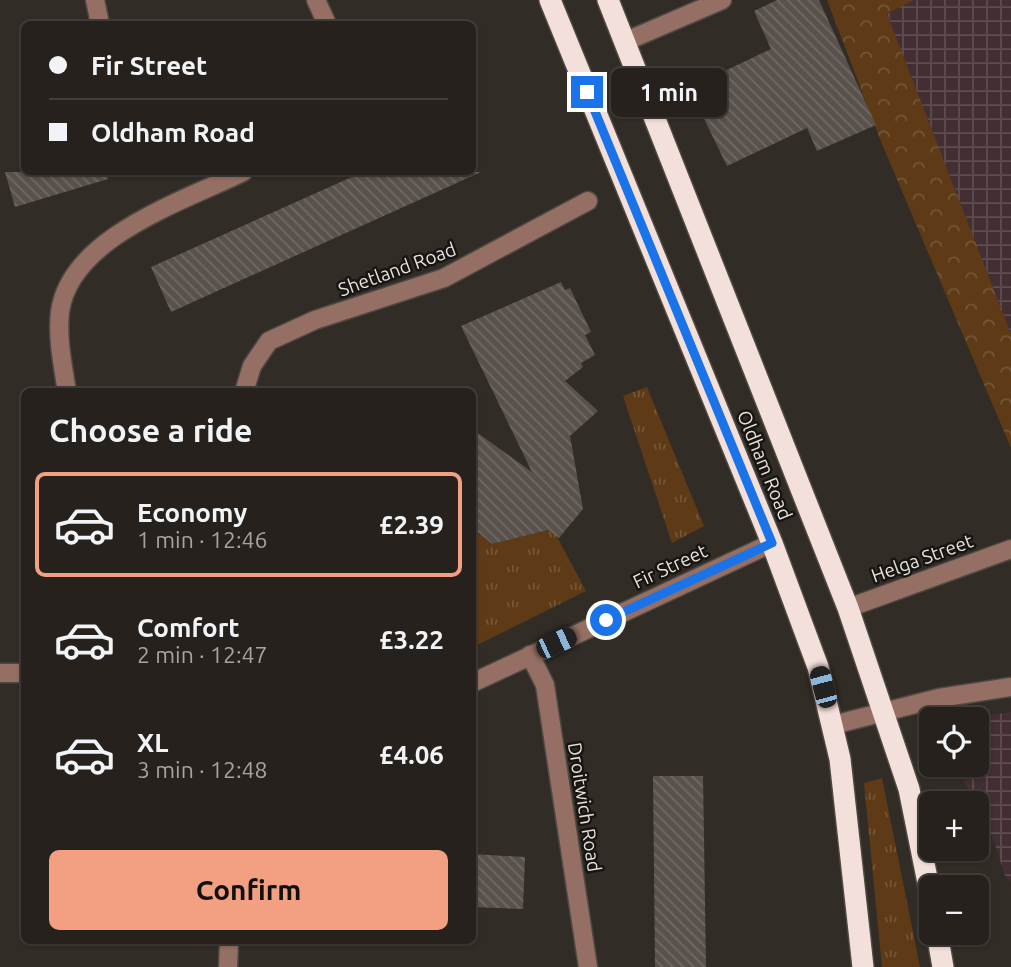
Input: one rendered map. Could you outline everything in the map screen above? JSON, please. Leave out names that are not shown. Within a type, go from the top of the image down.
[{"type":"highway","name":"Oldham Road","points":[[550,0],[772,543],[818,667],[834,725],[863,967]]},
{"type":"highway","name":"Oldham Road","points":[[608,0],[848,608],[909,789],[926,875]]},
{"type":"highway","points":[[939,945],[943,967]]},
{"type":"street","points":[[95,0],[99,21]]},
{"type":"street","points":[[316,0],[326,21]]},
{"type":"street","points":[[624,42],[722,0]]},
{"type":"street","points":[[66,388],[61,351],[60,313],[70,280],[81,264],[127,230],[237,175]]},
{"type":"street","name":"Shetland Road","points":[[245,388],[252,366],[269,341],[315,320],[443,278],[588,201]]},
{"type":"street","name":"Fir Street","points":[[476,681],[772,543]]},
{"type":"street","name":"Helga Street","points":[[848,608],[1011,549]]},
{"type":"street","name":"Droitwich Road","points":[[530,655],[544,685],[588,967]]},
{"type":"street","points":[[0,673],[21,673]]},
{"type":"street","points":[[834,725],[939,698],[1011,687]]},
{"type":"street","points":[[229,944],[229,967]]},
{"type":"shaded area","points":[[914,0],[1011,0],[1011,334],[887,14]]},
{"type":"shaded area","points":[[1011,712],[1011,881],[1005,876],[989,831],[989,791],[969,791],[963,780],[963,777],[989,777],[989,715]]},
{"type":"green space","points":[[827,0],[914,0],[887,14],[1011,334],[1011,448],[882,144]]},
{"type":"green space","points":[[647,387],[704,526],[672,543],[623,396]]},
{"type":"green space","points":[[476,530],[492,544],[548,530],[556,535],[586,591],[476,646]]},
{"type":"green space","points":[[882,778],[920,967],[882,967],[864,783]]},
{"type":"building","points":[[777,0],[819,0],[876,125],[817,151],[807,128],[727,166],[689,88],[771,49],[754,11]]},
{"type":"building","points":[[5,172],[21,172],[21,175],[107,175],[108,179],[15,207]]},
{"type":"building","points":[[356,175],[474,175],[171,312],[151,267]]},
{"type":"building","points":[[561,282],[565,290],[570,288],[591,332],[585,335],[595,355],[581,363],[583,367],[565,381],[598,411],[570,436],[583,509],[559,538],[548,530],[492,544],[476,530],[476,432],[532,472],[461,326]]},
{"type":"building","points":[[653,776],[703,776],[706,967],[655,967]]},
{"type":"building","points":[[476,854],[525,857],[523,909],[476,907]]},
{"type":"route","points":[[587,92],[626,181],[772,543],[606,620]]}]
